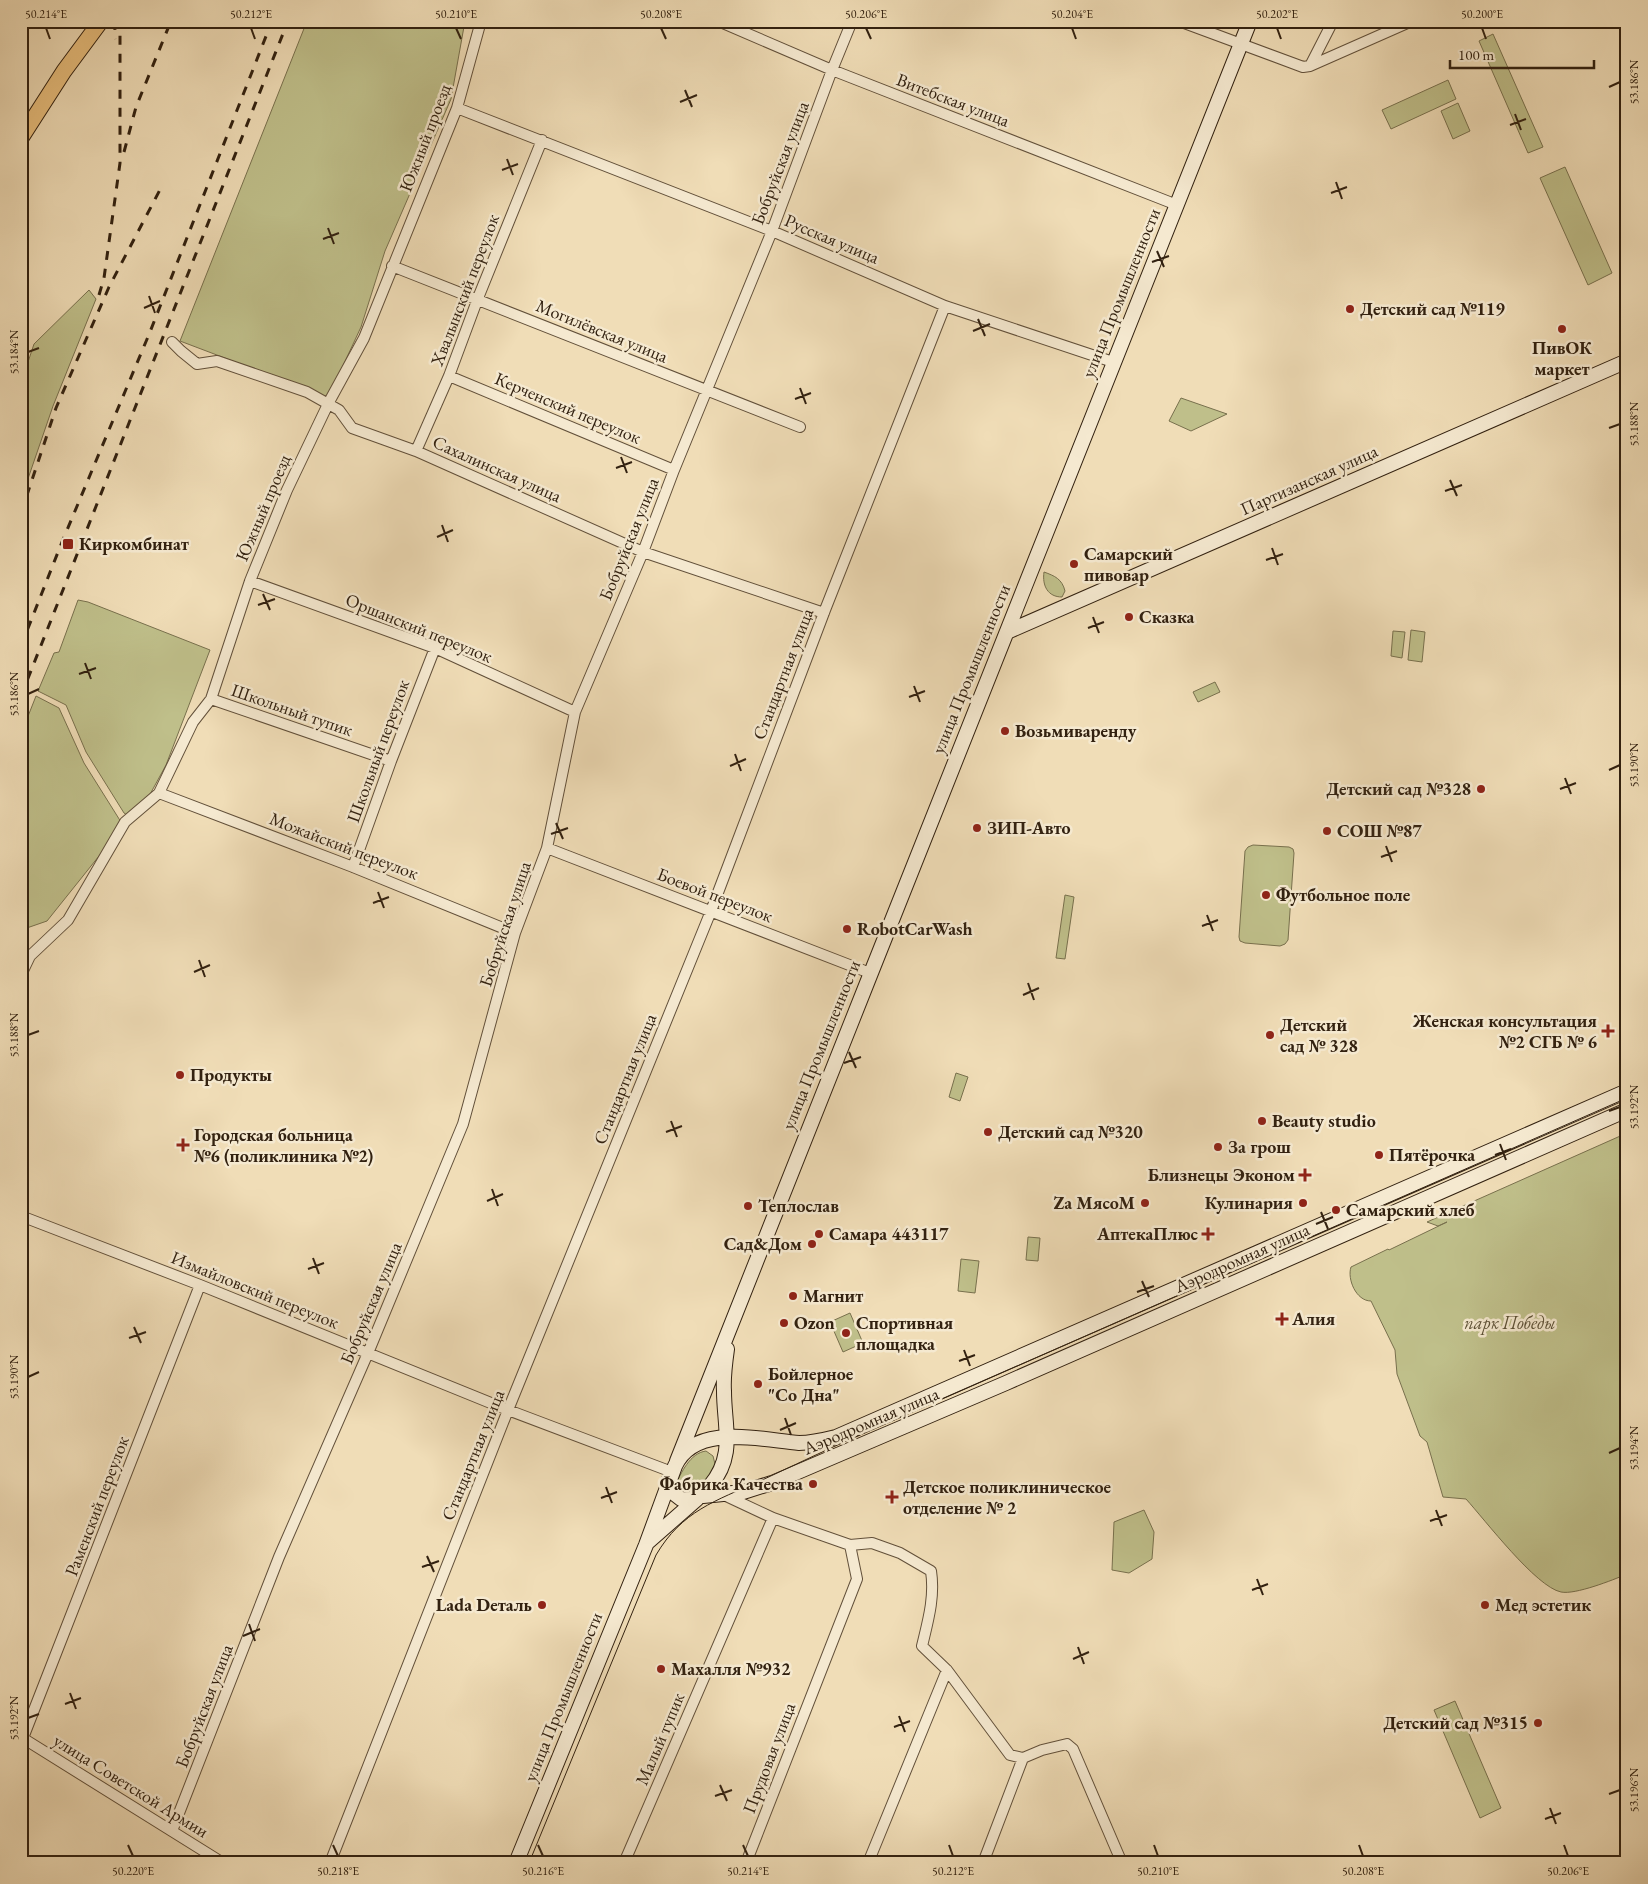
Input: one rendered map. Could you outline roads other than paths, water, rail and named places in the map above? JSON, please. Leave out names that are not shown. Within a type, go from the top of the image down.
[{"type":"main road","points":[[21,138],[64,71],[101,21]]},
{"type":"main road","name":"улица Промышленности","points":[[516,1863],[646,1544],[870,973],[1250,21]]},
{"type":"main road","name":"Партизанская улица","points":[[1007,632],[1627,361]]},
{"type":"main road","name":"Аэродромная улица","points":[[688,1450],[706,1441],[728,1437],[741,1436],[800,1443],[836,1437],[1627,1091]]},
{"type":"main road","name":"Аэродромная улица","points":[[700,1497],[758,1489],[1627,1110]]},
{"type":"main road","name":"улица Промышленности","points":[[722,1468],[726,1457],[728,1437],[724,1391],[728,1332]]},
{"type":"main road","points":[[704,1444],[711,1446],[718,1453],[722,1468],[716,1480],[700,1497],[681,1499],[672,1492],[673,1472],[688,1450],[704,1444]]},
{"type":"main road","name":"улица Промышленности","points":[[646,1544],[700,1497]]},
{"type":"street","name":"Южный проезд","points":[[21,975],[30,956],[68,920],[125,822],[159,793],[194,722],[210,699],[250,581],[287,490],[328,404],[364,338],[457,108],[481,21]]},
{"type":"street","name":"Витебская улица","points":[[718,21],[832,70],[1178,205]]},
{"type":"street","name":"Бобруйская улица","points":[[172,1831],[280,1557],[368,1353],[463,1124],[515,933],[547,848],[575,712],[644,552],[674,470],[772,230],[852,21]]},
{"type":"street","points":[[1178,21],[1303,67],[1310,66],[1412,21]]},
{"type":"street","points":[[1310,66],[1333,21]]},
{"type":"street","name":"Русская улица","points":[[457,108],[772,230],[945,306],[1113,362]]},
{"type":"street","name":"Хвалынский переулок","points":[[416,451],[449,376],[478,298],[542,140]]},
{"type":"street","name":"Могилёвская улица","points":[[392,266],[478,298],[707,391],[800,426]]},
{"type":"street","name":"Стандартная улица","points":[[330,1863],[508,1410],[711,911],[824,613],[945,306]]},
{"type":"street","name":"Сахалинская улица","points":[[172,342],[197,364],[217,361],[307,392],[339,410],[352,428],[416,451],[644,552],[824,613]]},
{"type":"street","name":"Керченский переулок","points":[[449,376],[674,470]]},
{"type":"street","name":"Оршанский переулок","points":[[250,581],[435,648],[575,712]]},
{"type":"street","name":"Школьный переулок","points":[[353,867],[391,761],[435,648]]},
{"type":"street","name":"Школьный тупик","points":[[210,699],[391,761]]},
{"type":"street","name":"Можайский переулок","points":[[159,793],[353,867],[515,933]]},
{"type":"street","name":"Боевой переулок","points":[[547,848],[870,973]]},
{"type":"street","name":"Измайловский переулок","points":[[21,1216],[200,1285],[508,1410],[673,1472]]},
{"type":"street","name":"Раменский переулок","points":[[22,1738],[200,1285]]},
{"type":"street","points":[[724,1495],[773,1518],[850,1544],[872,1543],[900,1553],[931,1571],[933,1587],[922,1646],[947,1670],[1010,1756],[1023,1758],[1042,1750],[1068,1744],[1073,1749],[1122,1863]]},
{"type":"street","name":"Малый тупик","points":[[624,1863],[773,1518]]},
{"type":"street","name":"Прудовая улица","points":[[746,1863],[856,1579],[850,1544]]},
{"type":"street","points":[[868,1863],[947,1670]]},
{"type":"street","name":"улица Советской Армии","points":[[22,1738],[223,1863]]},
{"type":"street","points":[[983,1863],[1023,1758]]},
{"type":"tram line","points":[[529,1863],[656,1555],[666,1540],[688,1518],[714,1502],[833,1447],[1627,1098]]},
{"type":"railway","points":[[114,21],[116,39]]},
{"type":"railway","points":[[99,295],[104,278],[120,163],[120,35],[123,21]]},
{"type":"railway","points":[[124,152],[136,107],[171,21]]},
{"type":"railway","points":[[21,646],[62,542],[150,332],[272,21]]},
{"type":"railway","points":[[21,696],[288,21]]},
{"type":"railway","points":[[21,513],[56,408],[109,287],[163,184]]},
{"type":"place","name":"Детский сад №119","points":[[1350,309]]},
{"type":"place","name":"ПивОК маркет","points":[[1562,329]]},
{"type":"place","name":"Киркомбинат","points":[[68,544]]},
{"type":"place","name":"Самарский пивовар","points":[[1074,564]]},
{"type":"place","name":"Сказка","points":[[1129,617]]},
{"type":"place","name":"Возьмиваренду","points":[[1005,731]]},
{"type":"place","name":"Детский сад №328","points":[[1481,789]]},
{"type":"place","name":"ЗИП-Авто","points":[[977,828]]},
{"type":"place","name":"СОШ №87","points":[[1327,831]]},
{"type":"place","name":"Футбольное поле","points":[[1266,895]]},
{"type":"place","name":"RobotCarWash","points":[[847,929]]},
{"type":"place","name":"Женская консультация №2 СГБ № 6","points":[[1608,1031]]},
{"type":"place","name":"Детский сад № 328","points":[[1270,1035]]},
{"type":"place","name":"Продукты","points":[[180,1075]]},
{"type":"place","name":"Beauty studio","points":[[1262,1121]]},
{"type":"place","name":"Детский сад №320","points":[[988,1132]]},
{"type":"place","name":"Городская больница №6 (поликлиника №2)","points":[[183,1145]]},
{"type":"place","name":"За грош","points":[[1218,1147]]},
{"type":"place","name":"Пятёрочка","points":[[1379,1155]]},
{"type":"place","name":"Близнецы Эконом","points":[[1305,1175]]},
{"type":"place","name":"Za МясоМ","points":[[1145,1203]]},
{"type":"place","name":"Кулинария","points":[[1303,1203]]},
{"type":"place","name":"Теплослав","points":[[748,1206]]},
{"type":"place","name":"Самарский хлеб","points":[[1336,1210]]},
{"type":"place","name":"Самара 443117","points":[[819,1234]]},
{"type":"place","name":"АптекаПлюс","points":[[1208,1234]]},
{"type":"place","name":"Сад&Дом","points":[[812,1244]]},
{"type":"place","name":"Магнит","points":[[793,1296]]},
{"type":"place","name":"Алия","points":[[1282,1319]]},
{"type":"place","name":"Ozon","points":[[784,1323]]},
{"type":"place","name":"Спортивная площадка","points":[[846,1333]]},
{"type":"place","name":"Бойлерное \"Со Дна\"","points":[[758,1384]]},
{"type":"place","name":"Фабрика Качества","points":[[813,1484]]},
{"type":"place","name":"Детское поликлиническое отделение № 2","points":[[892,1497]]},
{"type":"place","name":"Lada Dеталь","points":[[542,1605]]},
{"type":"place","name":"Мед эстетик","points":[[1485,1605]]},
{"type":"place","name":"Махалля №932","points":[[661,1669]]},
{"type":"place","name":"Детский сад №315","points":[[1538,1723]]},
{"type":"park label","name":"парк Победы","points":[[1510,1323]]}]
